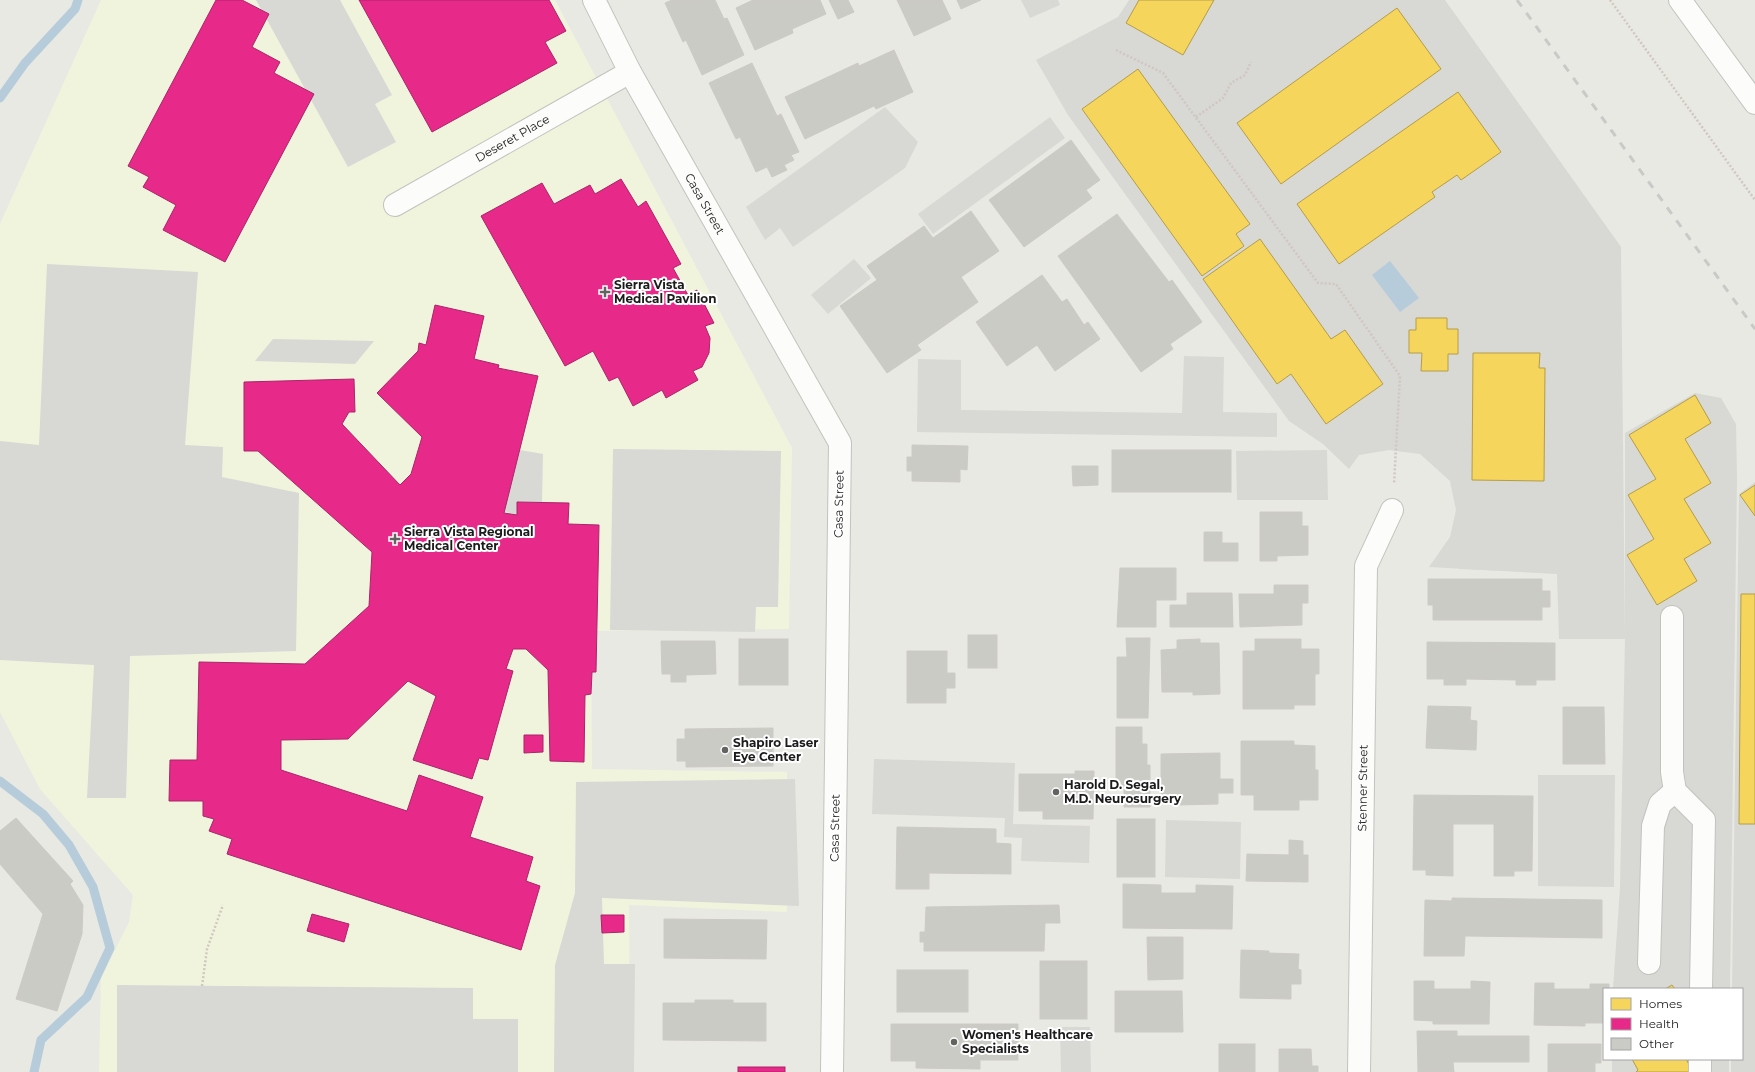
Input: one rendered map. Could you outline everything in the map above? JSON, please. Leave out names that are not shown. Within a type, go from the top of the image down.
[{"type":"street","name":"Casa Street","points":[[594,0],[630,72],[840,443],[832,1072]]},
{"type":"street","points":[[1680,0],[1755,104]]},
{"type":"street","name":"Deseret Place","points":[[395,205],[630,72]]},
{"type":"street","name":"Stenner Street","points":[[1359,1072],[1366,566],[1392,510]]},
{"type":"street","points":[[1672,617],[1672,772],[1676,791],[1704,820],[1701,988]]},
{"type":"street","points":[[1649,963],[1653,826],[1660,804],[1676,791]]},
{"type":"street","points":[[1700,1060],[1700,1072]]},
{"type":"path","points":[[1610,0],[1755,200]]},
{"type":"path","points":[[1116,50],[1163,73],[1318,283],[1336,284],[1400,376],[1392,510]]},
{"type":"path","points":[[1196,118],[1223,98],[1231,83],[1245,75],[1251,62]]},
{"type":"path","points":[[202,986],[207,949],[224,905]]},
{"type":"shaded area","name":"Sierra Vista Regional Medical Center","points":[[101,0],[555,0],[792,448],[789,629],[591,631],[592,769],[787,772],[787,912],[629,905],[630,1072],[99,1072],[101,978],[129,922],[133,895],[40,789],[0,712],[0,224]]},
{"type":"shaded area","points":[[256,0],[340,0],[392,95],[375,104],[396,142],[348,167]]},
{"type":"shaded area","points":[[1021,0],[1058,0],[1060,5],[1030,18]]},
{"type":"shaded area","points":[[1129,0],[1445,0],[1621,247],[1625,637],[1625,433],[1695,393],[1721,398],[1736,424],[1737,479],[1730,988],[1613,988],[1620,888],[1625,639],[1559,639],[1557,574],[1429,567],[1450,537],[1456,510],[1450,481],[1420,454],[1389,450],[1359,455],[1349,469],[1323,444],[1289,421],[1068,115],[1036,60],[1118,17]]},
{"type":"shaded area","points":[[1225,0],[1380,0],[1251,100],[1204,39]]},
{"type":"shaded area","points":[[1392,0],[1443,0],[1620,248],[1622,638],[1560,638],[1558,573],[1459,569],[1460,494],[1549,491],[1546,305],[1501,343],[1478,320],[1468,331],[1400,240],[1507,150]]},
{"type":"shaded area","points":[[885,107],[918,142],[905,168],[793,247],[780,228],[765,240],[746,207]]},
{"type":"shaded area","points":[[1050,117],[1065,138],[933,234],[918,214]]},
{"type":"shaded area","points":[[854,259],[871,278],[828,314],[811,295]]},
{"type":"shaded area","points":[[47,264],[198,272],[185,445],[223,447],[222,477],[299,493],[296,651],[130,656],[126,798],[87,798],[94,665],[0,660],[0,441],[39,445]]},
{"type":"shaded area","points":[[273,339],[374,341],[355,364],[255,361]]},
{"type":"shaded area","points":[[1184,356],[1224,357],[1223,412],[1277,413],[1277,437],[917,432],[918,359],[961,360],[961,410],[1182,413]]},
{"type":"shaded area","points":[[613,449],[781,451],[778,607],[756,607],[755,632],[610,630]]},
{"type":"shaded area","points":[[520,450],[543,454],[542,503],[517,502],[517,515],[504,511]]},
{"type":"shaded area","points":[[1327,450],[1328,500],[1237,500],[1236,451]]},
{"type":"shaded area","points":[[1755,482],[1755,1072],[1731,1072],[1731,1060],[1743,1060],[1743,988],[1732,988],[1739,494]]},
{"type":"shaded area","points":[[1629,611],[1733,613],[1728,836],[1701,836],[1697,978],[1621,977]]},
{"type":"shaded area","points":[[874,759],[1015,763],[1013,824],[1090,826],[1089,863],[1021,861],[1022,838],[1004,837],[1005,818],[872,814]]},
{"type":"shaded area","points":[[1538,775],[1615,775],[1614,887],[1538,886]]},
{"type":"shaded area","points":[[795,779],[799,906],[602,898],[604,964],[635,964],[634,1072],[554,1072],[555,965],[575,893],[576,782]]},
{"type":"shaded area","points":[[1166,820],[1241,822],[1240,879],[1165,877]]},
{"type":"shaded area","points":[[1738,837],[1755,838],[1755,1072],[1733,1072],[1733,1060],[1743,1060],[1743,988],[1735,988]]},
{"type":"shaded area","points":[[117,985],[473,988],[473,1019],[518,1019],[518,1072],[117,1072]]},
{"type":"shaded area","points":[[1060,1027],[1090,1027],[1091,1072],[1061,1072]]},
{"type":"shaded area","points":[[1612,1060],[1729,1060],[1729,1072],[1612,1072]]},
{"type":"water","points":[[1390,261],[1419,298],[1400,312],[1372,275]]},
{"type":"building: Homes","points":[[1139,0],[1214,0],[1183,55],[1126,23]]},
{"type":"building: Homes","points":[[1397,8],[1441,69],[1281,184],[1237,123]]},
{"type":"building: Homes","points":[[1138,69],[1250,224],[1236,234],[1244,246],[1202,276],[1082,109]]},
{"type":"building: Homes","points":[[1458,92],[1501,152],[1461,180],[1457,175],[1432,192],[1435,197],[1339,264],[1297,204]]},
{"type":"building: Homes","points":[[1260,239],[1331,339],[1345,330],[1383,384],[1326,424],[1291,374],[1277,384],[1203,279]]},
{"type":"building: Homes","points":[[1416,318],[1447,318],[1447,329],[1458,329],[1458,354],[1448,354],[1448,371],[1421,371],[1422,353],[1409,353],[1409,330],[1416,330]]},
{"type":"building: Homes","points":[[1473,353],[1540,353],[1539,368],[1545,368],[1544,481],[1472,480]]},
{"type":"building: Homes","points":[[1695,395],[1711,423],[1685,439],[1711,483],[1684,499],[1711,543],[1684,559],[1697,581],[1657,605],[1627,555],[1654,539],[1628,495],[1656,479],[1629,435]]},
{"type":"building: Homes","points":[[1755,485],[1755,516],[1740,495]]},
{"type":"building: Homes","points":[[1741,594],[1755,594],[1755,824],[1739,824]]},
{"type":"building: Homes","points":[[1672,985],[1674,988],[1667,988]]},
{"type":"building: Homes","points":[[1633,1060],[1687,1060],[1693,1072],[1636,1072],[1638,1070]]},
{"type":"building: Health","points":[[216,0],[242,0],[269,14],[252,47],[280,62],[274,73],[314,94],[225,262],[163,230],[176,205],[143,187],[149,177],[128,166]]},
{"type":"building: Health","points":[[359,0],[549,0],[566,31],[545,42],[557,63],[432,132]]},
{"type":"building: Health","name":"Sierra Vista Medical Pavilion","points":[[621,179],[638,207],[646,201],[681,264],[673,268],[688,295],[697,290],[714,323],[705,326],[710,338],[709,353],[702,367],[693,371],[698,380],[666,398],[662,390],[633,406],[618,377],[609,381],[593,351],[565,366],[481,216],[542,183],[554,204],[590,185],[595,194]]},
{"type":"building: Health","points":[[435,305],[484,316],[474,359],[499,365],[498,368],[538,376],[504,513],[517,515],[517,502],[569,503],[568,524],[599,525],[596,672],[592,672],[591,694],[585,695],[584,762],[550,761],[548,670],[526,649],[513,649],[506,669],[513,671],[488,760],[479,758],[472,779],[413,760],[436,696],[408,681],[348,739],[281,740],[281,770],[407,811],[419,775],[483,797],[470,837],[533,857],[526,881],[540,886],[521,950],[227,854],[232,839],[209,831],[214,819],[203,816],[203,801],[169,801],[170,760],[197,760],[199,662],[305,664],[369,606],[372,552],[258,451],[244,451],[244,382],[354,379],[355,412],[349,412],[342,424],[400,485],[411,474],[422,437],[377,393],[418,351],[419,343],[426,345]]},
{"type":"building: Health","points":[[524,735],[543,735],[543,752],[524,753]]},
{"type":"building: Health","points":[[312,914],[349,924],[344,942],[307,931]]},
{"type":"building: Health","points":[[601,915],[624,915],[624,932],[602,933]]},
{"type":"building: Health","points":[[738,1067],[785,1067],[785,1072],[738,1072]]},
{"type":"building: Other","points":[[672,0],[715,0],[724,19],[727,18],[744,55],[702,75],[686,40],[683,42],[665,3]]},
{"type":"building: Other","points":[[753,0],[820,0],[826,14],[792,29],[793,33],[755,50],[736,8]]},
{"type":"building: Other","points":[[829,0],[848,0],[854,12],[838,19]]},
{"type":"building: Other","points":[[897,0],[942,0],[951,19],[914,36]]},
{"type":"building: Other","points":[[957,0],[981,0],[961,9]]},
{"type":"building: Other","points":[[894,50],[913,92],[876,109],[874,106],[805,139],[785,97],[858,63],[859,66]]},
{"type":"building: Other","points":[[752,63],[777,116],[781,114],[799,152],[791,155],[794,160],[784,165],[787,170],[772,177],[767,167],[756,172],[740,137],[736,139],[709,83]]},
{"type":"building: Other","points":[[1071,140],[1100,180],[1086,190],[1092,198],[1024,247],[989,200]]},
{"type":"building: Other","points":[[971,211],[999,251],[961,277],[978,302],[917,345],[921,350],[887,373],[840,306],[877,280],[867,266],[924,226],[933,238]]},
{"type":"building: Other","points":[[1117,214],[1169,282],[1172,280],[1202,322],[1170,344],[1173,349],[1141,372],[1058,256]]},
{"type":"building: Other","points":[[1042,275],[1062,302],[1067,299],[1084,325],[1088,322],[1100,339],[1055,371],[1037,345],[1007,366],[976,322]]},
{"type":"building: Other","points":[[912,445],[968,446],[967,470],[960,469],[960,482],[912,481],[912,471],[907,471],[907,457],[912,457]]},
{"type":"building: Other","points":[[1112,450],[1231,450],[1231,492],[1112,492]]},
{"type":"building: Other","points":[[1072,466],[1098,466],[1098,485],[1073,486]]},
{"type":"building: Other","points":[[1260,512],[1302,512],[1302,526],[1308,526],[1308,555],[1277,556],[1277,561],[1260,561]]},
{"type":"building: Other","points":[[1204,532],[1222,532],[1222,543],[1238,543],[1238,561],[1204,561]]},
{"type":"building: Other","points":[[1120,568],[1176,568],[1176,600],[1156,600],[1156,627],[1117,627]]},
{"type":"building: Other","points":[[1428,579],[1542,579],[1542,591],[1550,591],[1550,607],[1542,607],[1542,620],[1433,620],[1433,605],[1428,605]]},
{"type":"building: Other","points":[[1274,585],[1308,585],[1308,603],[1302,603],[1302,625],[1240,627],[1239,594],[1274,594]]},
{"type":"building: Other","points":[[1187,593],[1232,593],[1233,627],[1170,627],[1170,605],[1187,605]]},
{"type":"building: Other","points":[[968,635],[997,635],[997,668],[968,668]]},
{"type":"building: Other","points":[[1126,638],[1150,638],[1148,718],[1117,718],[1117,657],[1127,657]]},
{"type":"building: Other","points":[[739,639],[788,639],[788,685],[739,685]]},
{"type":"building: Other","points":[[1200,639],[1200,643],[1219,643],[1220,694],[1193,695],[1193,692],[1162,692],[1161,650],[1177,649],[1177,640]]},
{"type":"building: Other","points":[[1255,639],[1301,639],[1301,649],[1319,649],[1319,674],[1315,674],[1315,705],[1294,705],[1294,709],[1243,709],[1243,651],[1255,651]]},
{"type":"building: Other","points":[[661,641],[715,641],[716,674],[686,675],[686,682],[671,682],[671,674],[662,674]]},
{"type":"building: Other","points":[[1427,642],[1555,643],[1555,680],[1536,680],[1536,685],[1516,685],[1516,680],[1466,679],[1466,685],[1444,685],[1444,679],[1427,679]]},
{"type":"building: Other","points":[[907,651],[947,651],[947,673],[955,673],[955,688],[946,688],[946,703],[907,703]]},
{"type":"building: Other","points":[[1428,706],[1471,707],[1470,720],[1477,721],[1476,750],[1426,748]]},
{"type":"building: Other","points":[[1563,707],[1604,707],[1605,764],[1563,764]]},
{"type":"building: Other","points":[[1116,727],[1142,727],[1142,744],[1147,744],[1147,765],[1150,765],[1150,807],[1124,807],[1124,789],[1116,789]]},
{"type":"building: Other","name":"Shapiro Laser Eye Center","points":[[773,728],[773,766],[686,767],[686,761],[677,761],[677,739],[685,739],[685,729]]},
{"type":"building: Other","points":[[1241,741],[1294,741],[1294,745],[1315,746],[1315,770],[1318,770],[1318,800],[1299,800],[1299,810],[1254,810],[1254,795],[1241,795]]},
{"type":"building: Other","points":[[1220,753],[1220,779],[1233,779],[1233,793],[1218,793],[1218,804],[1177,805],[1177,795],[1161,795],[1161,754]]},
{"type":"building: Other","name":"Harold D. Segal, M.D. Neurosurgery","points":[[1075,771],[1094,771],[1093,819],[1043,819],[1043,811],[1019,811],[1019,774],[1075,774]]},
{"type":"building: Other","points":[[1414,795],[1533,796],[1532,871],[1514,871],[1514,876],[1494,876],[1494,824],[1453,824],[1453,876],[1426,875],[1426,870],[1413,870]]},
{"type":"building: Other","points":[[16,818],[73,881],[70,884],[83,905],[82,934],[57,1011],[16,999],[43,914],[0,864],[0,831]]},
{"type":"building: Other","points":[[1117,819],[1155,819],[1155,877],[1117,877]]},
{"type":"building: Other","points":[[897,827],[996,829],[996,843],[1011,844],[1011,874],[929,873],[929,889],[896,889]]},
{"type":"building: Other","points":[[1289,840],[1303,841],[1303,855],[1308,855],[1308,882],[1246,881],[1247,854],[1289,855]]},
{"type":"building: Other","points":[[1123,884],[1161,885],[1161,893],[1196,893],[1196,885],[1233,886],[1232,929],[1123,928]]},
{"type":"building: Other","points":[[1452,898],[1602,900],[1602,938],[1465,936],[1464,956],[1424,956],[1425,900],[1452,901]]},
{"type":"building: Other","points":[[1059,905],[1060,923],[1045,923],[1044,951],[924,951],[924,942],[920,942],[920,932],[925,932],[926,907]]},
{"type":"building: Other","points":[[664,919],[767,920],[766,959],[664,958]]},
{"type":"building: Other","points":[[1147,937],[1183,937],[1183,979],[1148,980]]},
{"type":"building: Other","points":[[1241,950],[1299,954],[1298,969],[1301,970],[1301,984],[1291,984],[1291,999],[1240,998]]},
{"type":"building: Other","points":[[1040,961],[1087,961],[1087,1019],[1040,1019]]},
{"type":"building: Other","points":[[897,970],[968,970],[968,1012],[897,1012]]},
{"type":"building: Other","points":[[1414,981],[1434,981],[1434,989],[1471,989],[1471,981],[1490,982],[1489,1024],[1433,1024],[1433,1021],[1414,1020]]},
{"type":"building: Other","points":[[1535,983],[1554,983],[1554,989],[1590,989],[1590,984],[1609,984],[1609,988],[1603,988],[1603,1023],[1585,1023],[1585,1026],[1534,1025]]},
{"type":"building: Other","points":[[1115,991],[1182,991],[1183,1032],[1115,1032]]},
{"type":"building: Other","points":[[695,1000],[733,1000],[733,1003],[766,1003],[766,1041],[663,1040],[663,1003],[695,1003]]},
{"type":"building: Other","name":"Women's Healthcare Specialists","points":[[891,1024],[1018,1024],[1018,1060],[980,1060],[980,1069],[916,1068],[916,1061],[891,1061]]},
{"type":"building: Other","points":[[1417,1031],[1457,1031],[1457,1036],[1529,1036],[1529,1062],[1453,1062],[1454,1072],[1418,1072]]},
{"type":"building: Other","points":[[1219,1044],[1255,1044],[1255,1072],[1219,1072]]},
{"type":"building: Other","points":[[1548,1044],[1601,1044],[1601,1063],[1595,1063],[1595,1072],[1548,1072]]},
{"type":"building: Other","points":[[1279,1049],[1311,1049],[1312,1066],[1318,1066],[1318,1072],[1279,1072]]},
{"type":"waterway","points":[[0,98],[25,63],[75,9],[78,0]]},
{"type":"waterway","points":[[0,781],[43,814],[69,845],[93,887],[110,948],[87,997],[41,1040],[34,1072]]},
{"type":"railway","points":[[1517,0],[1755,329]]},
{"type":"place","name":"Sierra Vista Medical Pavilion","points":[[605,292]]},
{"type":"place","name":"Sierra Vista Regional Medical Center","points":[[395,539]]},
{"type":"place","name":"Shapiro Laser Eye Center","points":[[725,750]]},
{"type":"place","name":"Harold D. Segal, M.D. Neurosurgery","points":[[1056,792]]},
{"type":"place","name":"Women's Healthcare Specialists","points":[[954,1042]]}]
